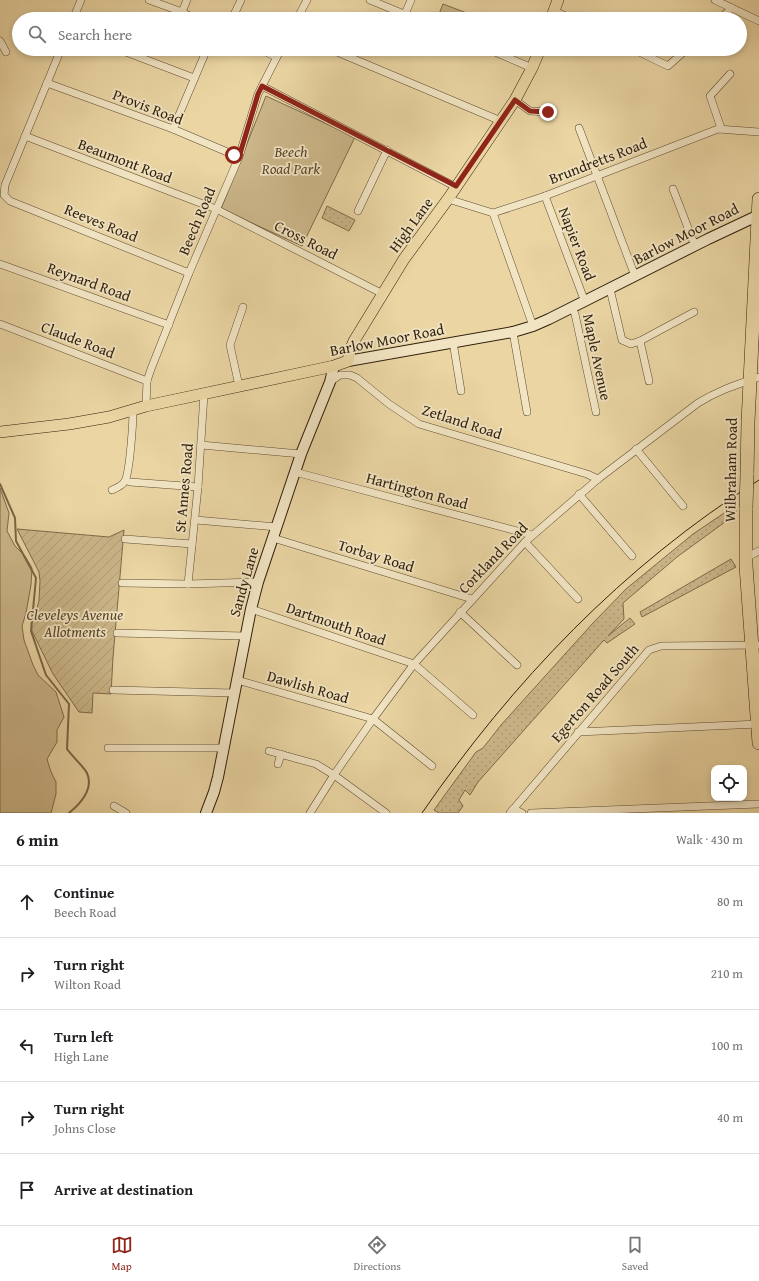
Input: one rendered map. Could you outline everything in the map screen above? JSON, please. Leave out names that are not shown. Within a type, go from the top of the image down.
[{"type":"highway","name":"Wilbraham Road","points":[[759,199],[754,378],[746,508],[746,555],[755,645],[759,742]]},
{"type":"main road","name":"High Lane","points":[[348,361],[354,341],[404,259],[448,199],[515,100],[537,56]]},
{"type":"main road","name":"Barlow Moor Road","points":[[0,432],[108,417],[146,406],[334,366],[348,361]]},
{"type":"street","points":[[76,12],[81,0]]},
{"type":"street","points":[[149,0],[182,12],[187,0]]},
{"type":"street","points":[[235,12],[241,0]]},
{"type":"street","points":[[301,12],[307,0]]},
{"type":"street","points":[[370,0],[400,12]]},
{"type":"street","points":[[406,12],[411,0]]},
{"type":"street","points":[[715,0],[740,12]]},
{"type":"street","points":[[728,12],[732,8]]},
{"type":"street","points":[[747,15],[759,21]]},
{"type":"street","points":[[0,41],[6,52]]},
{"type":"street","points":[[25,136],[58,56]]},
{"type":"street","points":[[136,56],[194,78]]},
{"type":"street","points":[[172,129],[203,56]]},
{"type":"street","points":[[347,56],[501,121]]},
{"type":"street","points":[[504,56],[532,68]]},
{"type":"street","points":[[647,56],[668,66],[679,56]]},
{"type":"street","name":"Beech Road","points":[[146,406],[147,381],[189,273],[239,157],[258,94],[276,57]]},
{"type":"street","points":[[721,128],[710,96],[730,74]]},
{"type":"street","name":"Provis Road","points":[[47,83],[172,129],[239,157]]},
{"type":"street","points":[[262,86],[456,186]]},
{"type":"street","points":[[515,100],[530,111],[548,112]]},
{"type":"street","points":[[579,128],[635,276]]},
{"type":"street","name":"Brundretts Road","points":[[493,213],[545,196],[721,128],[759,132]]},
{"type":"street","name":"Reeves Road","points":[[25,136],[5,185],[4,195],[10,201],[189,273]]},
{"type":"street","name":"Beaumont Road","points":[[25,136],[216,210]]},
{"type":"street","points":[[358,211],[387,150]]},
{"type":"street","points":[[673,189],[694,246]]},
{"type":"street","name":"Napier Road","points":[[545,196],[585,302]]},
{"type":"street","points":[[448,199],[493,213],[533,326]]},
{"type":"street","name":"Cross Road","points":[[216,210],[383,294]]},
{"type":"street","name":"Barlow Moor Road","points":[[348,361],[513,332],[533,326],[585,302],[758,215]]},
{"type":"street","name":"Reynard Road","points":[[0,264],[169,325]]},
{"type":"street","points":[[610,289],[622,340],[631,344],[640,341],[694,312]]},
{"type":"street","points":[[238,386],[230,345],[243,307]]},
{"type":"street","name":"Maple Avenue","points":[[572,308],[575,314],[596,412]]},
{"type":"street","name":"Claude Road","points":[[0,324],[147,381]]},
{"type":"street","points":[[513,332],[527,412]]},
{"type":"street","points":[[640,341],[648,381]]},
{"type":"street","points":[[452,342],[461,391]]},
{"type":"street","name":"Sandy Lane","points":[[206,813],[214,792],[224,748],[245,636],[258,582],[301,454],[330,382],[334,366]]},
{"type":"street","name":"Zetland Road","points":[[330,382],[340,375],[356,378],[389,404],[419,424],[587,474],[598,479]]},
{"type":"street","name":"Corkland Road","points":[[310,813],[372,719],[414,664],[532,535],[579,494],[636,449],[712,394],[754,378]]},
{"type":"street","name":"St Annes Road","points":[[188,584],[196,520],[204,394]]},
{"type":"street","points":[[112,490],[123,483],[127,476],[134,421],[133,410]]},
{"type":"street","points":[[201,445],[301,454]]},
{"type":"street","points":[[636,449],[683,506]]},
{"type":"street","name":"Hartington Road","points":[[296,472],[532,535]]},
{"type":"street","points":[[130,482],[198,487]]},
{"type":"street","points":[[579,494],[632,556]]},
{"type":"street","points":[[196,520],[277,528]]},
{"type":"street","name":"Torbay Road","points":[[273,538],[472,599]]},
{"type":"street","points":[[125,539],[192,544]]},
{"type":"street","points":[[525,542],[578,599]]},
{"type":"street","points":[[746,555],[751,555],[759,551]]},
{"type":"street","points":[[122,584],[258,582]]},
{"type":"street","name":"Dartmouth Road","points":[[251,609],[414,664]]},
{"type":"street","points":[[460,612],[517,665]]},
{"type":"street","points":[[117,633],[245,636]]},
{"type":"street","name":"Egerton Road South","points":[[511,811],[649,650],[661,646],[755,645]]},
{"type":"street","points":[[414,664],[473,715]]},
{"type":"street","name":"Dawlish Road","points":[[237,680],[372,719]]},
{"type":"street","points":[[113,690],[234,693]]},
{"type":"street","points":[[372,719],[432,766]]},
{"type":"street","points":[[578,732],[758,724]]},
{"type":"street","points":[[108,748],[224,748]]},
{"type":"street","points":[[269,751],[316,764],[334,775],[386,813]]},
{"type":"street","points":[[278,764],[280,754]]},
{"type":"street","points":[[531,813],[759,804]]},
{"type":"street","points":[[114,806],[126,813]]},
{"type":"street","points":[[511,811],[522,813]]},
{"type":"green space","points":[[443,4],[464,12],[440,12]]},
{"type":"green space","name":"Beech Road Park","points":[[266,96],[355,137],[302,246],[221,209]]},
{"type":"green space","points":[[327,206],[355,220],[349,231],[322,218]]},
{"type":"green space","points":[[0,488],[9,513],[7,531],[15,546],[25,556],[32,568],[31,585],[22,626],[24,640],[38,675],[56,692],[64,717],[57,730],[57,742],[47,759],[56,782],[56,794],[51,813],[0,813]]},
{"type":"green space","points":[[736,505],[736,514],[677,557],[623,603],[624,619],[608,636],[630,618],[635,624],[607,643],[604,640],[478,782],[470,795],[465,790],[459,800],[463,806],[458,813],[439,813],[434,810],[476,752],[483,748],[501,725],[593,623],[626,589],[693,534]]},
{"type":"green space","name":"Cleveleys Avenue Allotments","points":[[17,529],[109,537],[124,530],[111,694],[93,693],[92,713],[79,712],[53,674],[32,631],[31,621],[36,612],[39,601],[39,572]]},
{"type":"green space","points":[[731,559],[736,567],[642,617],[640,612]]},
{"type":"waterway","points":[[0,484],[15,518],[16,541],[36,578],[31,631],[46,675],[69,704],[67,749],[85,770],[89,779],[89,785],[85,796],[69,813]]},
{"type":"tram line","points":[[422,813],[457,764],[494,717],[533,672],[574,629],[617,588],[662,550],[709,514],[759,480]]},
{"type":"route","points":[[234,155],[239,157],[258,94],[262,86],[456,186],[515,100],[530,111],[548,112]]}]
